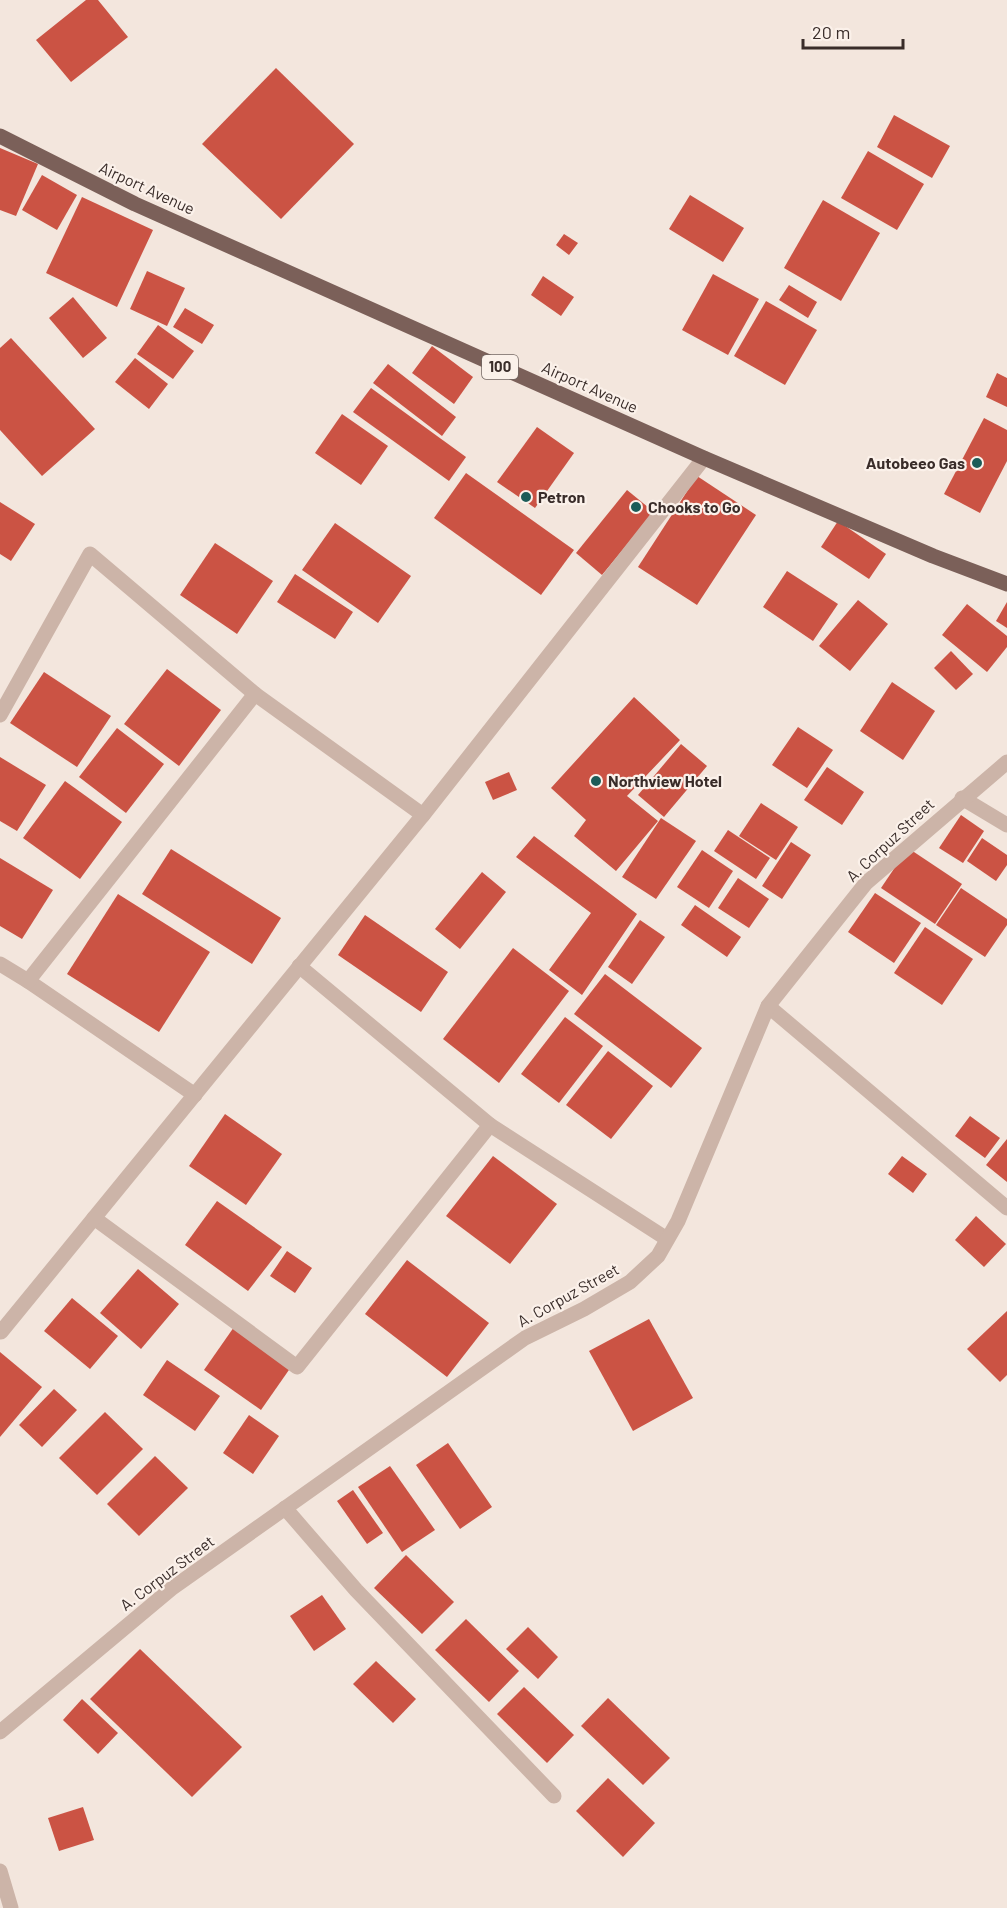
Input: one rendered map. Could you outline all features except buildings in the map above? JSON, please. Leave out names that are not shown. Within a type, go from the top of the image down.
[{"type":"main road","name":"Airport Avenue","points":[[0,136],[146,209],[704,458],[933,556],[1007,584]]},
{"type":"street","points":[[0,1331],[2,1332],[423,814],[704,458]]},
{"type":"street","points":[[0,715],[90,554],[255,694],[423,814]]},
{"type":"street","points":[[28,981],[255,694]]},
{"type":"street","name":"A. Corpuz Street","points":[[0,1732],[171,1588],[525,1338],[584,1309],[630,1282],[658,1256],[678,1221],[768,1006],[866,883],[962,798],[1007,762]]},
{"type":"street","points":[[962,798],[1007,825]]},
{"type":"street","points":[[0,964],[195,1095]]},
{"type":"street","points":[[299,966],[490,1125],[668,1239]]},
{"type":"street","points":[[768,1006],[1007,1208]]},
{"type":"street","points":[[94,1218],[297,1367],[490,1125]]},
{"type":"street","points":[[285,1508],[356,1590],[554,1796]]},
{"type":"street","points":[[0,1871],[11,1908]]},
{"type":"place","name":"Autobeeo Gas","points":[[977,463]]},
{"type":"place","name":"Petron","points":[[526,497]]},
{"type":"place","name":"Chooks to Go","points":[[636,507]]},
{"type":"place","name":"Northview Hotel","points":[[596,781]]}]
